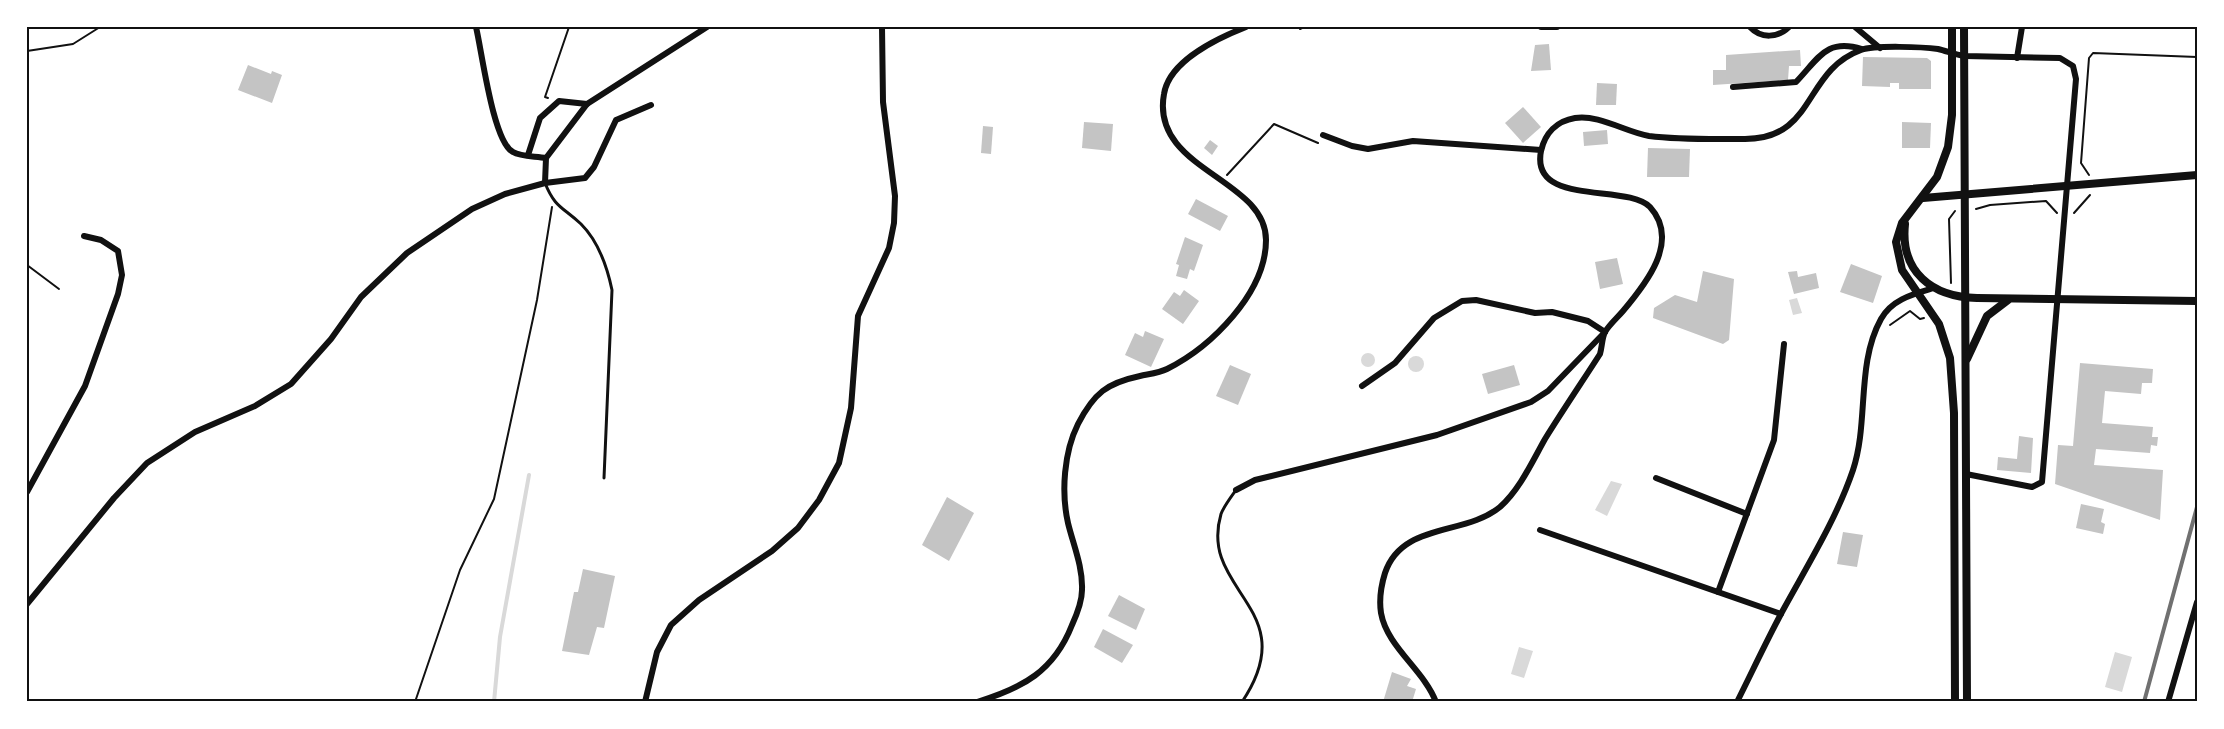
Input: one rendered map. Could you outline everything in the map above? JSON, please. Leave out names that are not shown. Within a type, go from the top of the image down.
[{"type":"main road","points":[[1952,27],[1953,115],[1948,147],[1937,177],[1923,198],[1907,215],[1898,232],[1897,251],[1902,270],[1939,324],[1945,340],[1954,389],[1955,702]]},
{"type":"main road","points":[[1964,27],[1967,702]]},
{"type":"main road","points":[[1923,198],[2197,175]]},
{"type":"main road","points":[[1907,215],[1904,234],[1907,254],[1917,272],[1934,288],[1950,295],[1966,298],[2197,301]]},
{"type":"main road","points":[[1966,362],[1987,316],[1995,307],[2011,298]]},
{"type":"street","points":[[476,27],[493,116],[502,141],[513,152],[546,158]]},
{"type":"street","points":[[545,183],[546,158],[587,104],[708,27]]},
{"type":"street","points":[[645,702],[657,652],[670,625],[699,600],[772,551],[798,528],[819,500],[839,463],[851,408],[858,316],[889,248],[894,223],[895,196],[883,102],[882,27]]},
{"type":"street","points":[[977,702],[1009,692],[1044,670],[1066,640],[1079,610],[1082,589],[1064,490],[1077,427],[1089,403],[1106,386],[1164,371],[1195,354],[1238,311],[1254,280],[1266,240],[1264,225],[1256,212],[1189,158],[1175,142],[1167,127],[1162,105],[1165,84],[1191,57],[1215,39],[1246,27]]},
{"type":"street","points":[[1541,27],[1557,27]]},
{"type":"street","points":[[1750,27],[1765,36],[1777,35],[1789,27]]},
{"type":"street","points":[[1855,27],[1881,49]]},
{"type":"street","points":[[2018,58],[2022,27]]},
{"type":"street","points":[[1733,87],[1796,82],[1828,49],[1839,44],[1863,49],[1940,50],[1952,55],[1965,56],[2060,58],[2073,66],[2076,79],[2042,482],[2032,487],[1966,474]]},
{"type":"street","points":[[1236,490],[1255,480],[1437,435],[1531,402],[1548,391],[1605,332],[1634,297],[1659,256],[1661,231],[1656,216],[1649,206],[1632,197],[1582,192],[1557,184],[1543,168],[1542,150],[1556,126],[1577,117],[1650,136],[1748,139],[1772,137],[1787,129],[1830,70],[1863,49]]},
{"type":"street","points":[[528,155],[540,118],[559,101],[587,104]]},
{"type":"street","points":[[27,604],[114,498],[147,463],[195,432],[255,406],[291,384],[331,339],[361,297],[406,254],[472,209],[505,194],[545,183],[585,178],[594,167],[616,120],[651,105]]},
{"type":"street","points":[[1323,135],[1352,146],[1368,149],[1413,141],[1542,150]]},
{"type":"street","points":[[27,492],[85,386],[122,275],[118,251],[101,240],[84,236]]},
{"type":"street","points":[[1737,702],[1834,515],[1853,469],[1862,432],[1868,360],[1876,330],[1885,312],[1894,303],[1934,288]]},
{"type":"street","points":[[1362,386],[1395,363],[1434,318],[1462,301],[1476,300],[1535,313],[1552,312],[1588,321],[1605,332]]},
{"type":"street","points":[[1436,702],[1419,670],[1390,635],[1384,624],[1381,595],[1388,566],[1406,545],[1417,537],[1483,517],[1509,497],[1600,354],[1605,332]]},
{"type":"street","points":[[1718,592],[1774,440],[1784,344]]},
{"type":"street","points":[[1656,478],[1747,514]]},
{"type":"street","points":[[1540,530],[1781,614]]},
{"type":"street","points":[[2168,702],[2197,602]]},
{"type":"lane","points":[[545,183],[553,201],[582,225],[596,244],[608,267],[612,290],[604,478]]},
{"type":"lane","points":[[1236,490],[1222,512],[1218,536],[1221,558],[1255,617],[1264,646],[1257,676],[1242,702]]},
{"type":"path","points":[[27,51],[73,44],[100,27]]},
{"type":"path","points":[[559,101],[545,97],[569,27]]},
{"type":"path","points":[[1221,182],[1274,124],[1324,145]]},
{"type":"path","points":[[415,702],[460,570],[496,493],[537,300],[553,201]]},
{"type":"path","points":[[27,265],[59,289]]},
{"type":"shaded area","points":[[1797,298],[1802,313],[1793,315],[1789,300]]},
{"type":"shaded area","points":[[1368,353],[1373,355],[1375,360],[1373,365],[1368,367],[1363,365],[1361,360],[1363,355]]},
{"type":"shaded area","points":[[1416,356],[1424,364],[1416,372],[1408,364]]},
{"type":"shaded area","points":[[1611,481],[1622,484],[1607,516],[1595,510]]},
{"type":"shaded area","points":[[1519,647],[1533,651],[1524,678],[1511,674]]},
{"type":"shaded area","points":[[2115,652],[2132,657],[2122,692],[2105,687]]},
{"type":"building","points":[[1549,44],[1551,70],[1531,71],[1535,45]]},
{"type":"building","points":[[1800,50],[1801,66],[1789,66],[1788,80],[1713,85],[1713,70],[1726,70],[1726,55]]},
{"type":"building","points":[[1863,57],[1927,58],[1931,61],[1931,89],[1899,89],[1899,83],[1890,83],[1890,87],[1862,86]]},
{"type":"building","points":[[248,65],[271,74],[272,71],[282,75],[272,103],[238,90]]},
{"type":"building","points":[[1597,83],[1617,84],[1616,105],[1596,105]]},
{"type":"building","points":[[1523,107],[1541,127],[1523,143],[1505,123]]},
{"type":"building","points":[[1084,122],[1113,124],[1111,151],[1082,148]]},
{"type":"building","points":[[1902,122],[1931,123],[1930,148],[1902,148]]},
{"type":"building","points":[[983,126],[993,127],[991,154],[981,153]]},
{"type":"building","points":[[1607,130],[1608,144],[1584,146],[1583,132]]},
{"type":"building","points":[[1210,140],[1218,146],[1212,155],[1204,148]]},
{"type":"building","points":[[1648,148],[1690,149],[1689,177],[1647,177]]},
{"type":"building","points":[[1196,199],[1228,216],[1220,231],[1188,214]]},
{"type":"building","points":[[1185,237],[1203,245],[1194,271],[1190,269],[1187,279],[1176,276],[1179,265],[1176,264]]},
{"type":"building","points":[[1617,258],[1623,284],[1600,289],[1595,262]]},
{"type":"building","points":[[1851,264],[1882,276],[1873,303],[1840,292]]},
{"type":"building","points":[[1703,271],[1734,279],[1729,340],[1723,344],[1653,318],[1654,308],[1675,295],[1697,302]]},
{"type":"building","points":[[1797,271],[1798,277],[1816,273],[1819,288],[1794,294],[1788,272]]},
{"type":"building","points":[[1184,290],[1199,301],[1183,324],[1162,309],[1174,292],[1180,296]]},
{"type":"building","points":[[1145,331],[1164,339],[1151,367],[1125,355],[1135,333],[1143,337]]},
{"type":"building","points":[[2080,363],[2153,369],[2152,383],[2142,383],[2141,394],[2105,391],[2102,423],[2153,427],[2152,437],[2158,437],[2157,446],[2151,445],[2150,453],[2096,449],[2094,465],[2163,470],[2160,520],[2055,484],[2058,445],[2073,446]]},
{"type":"building","points":[[1230,365],[1251,374],[1238,405],[1216,396]]},
{"type":"building","points":[[1514,365],[1520,385],[1488,394],[1482,374]]},
{"type":"building","points":[[2019,436],[2033,438],[2031,473],[1997,470],[1998,457],[2017,459]]},
{"type":"building","points":[[947,497],[974,513],[949,561],[922,545]]},
{"type":"building","points":[[2081,504],[2104,509],[2101,522],[2105,524],[2103,534],[2076,528]]},
{"type":"building","points":[[1843,532],[1863,535],[1857,567],[1837,564]]},
{"type":"building","points":[[583,569],[615,576],[604,628],[597,627],[589,655],[562,651],[574,592],[578,592]]},
{"type":"building","points":[[1119,595],[1145,609],[1136,630],[1108,616]]},
{"type":"building","points":[[1103,629],[1133,645],[1122,663],[1094,647]]},
{"type":"building","points":[[1392,672],[1411,679],[1407,686],[1416,689],[1412,702],[1383,702]]},
{"type":"waterway","points":[[494,702],[500,637],[529,475]]},
{"type":"railway","points":[[2144,702],[2197,507]]}]
